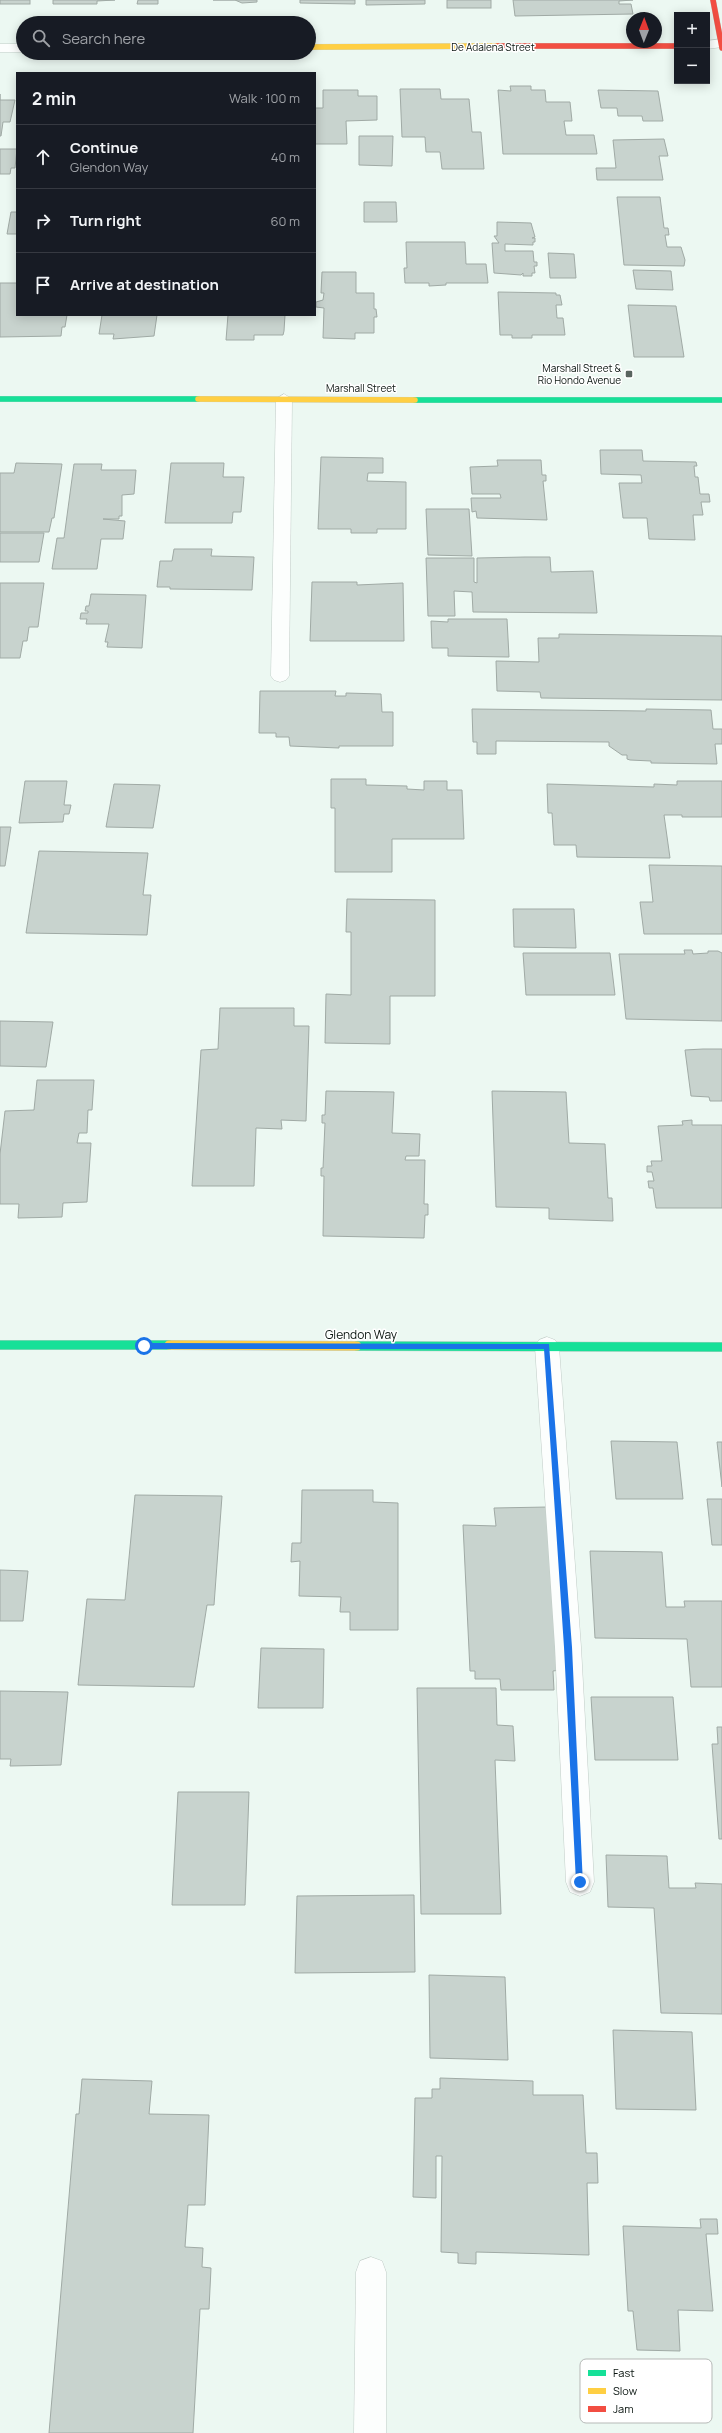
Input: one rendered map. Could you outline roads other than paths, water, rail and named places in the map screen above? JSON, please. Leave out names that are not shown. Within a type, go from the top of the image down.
[{"type":"street","points":[[710,45],[722,45],[713,0]]},
{"type":"street","name":"De Adalena Street","points":[[316,47],[674,46]]},
{"type":"street","points":[[0,48],[16,48]]},
{"type":"street","name":"Marshall Street","points":[[0,399],[722,400]]},
{"type":"street","points":[[280,676],[284,399]]},
{"type":"street","name":"Glendon Way","points":[[0,1345],[722,1347]]},
{"type":"street","points":[[547,1346],[568,1647],[580,1882]]},
{"type":"street","points":[[370,2433],[371,2272]]},
{"type":"place","name":"Marshall Street & Rio Hondo Avenue","points":[[629,374]]}]
